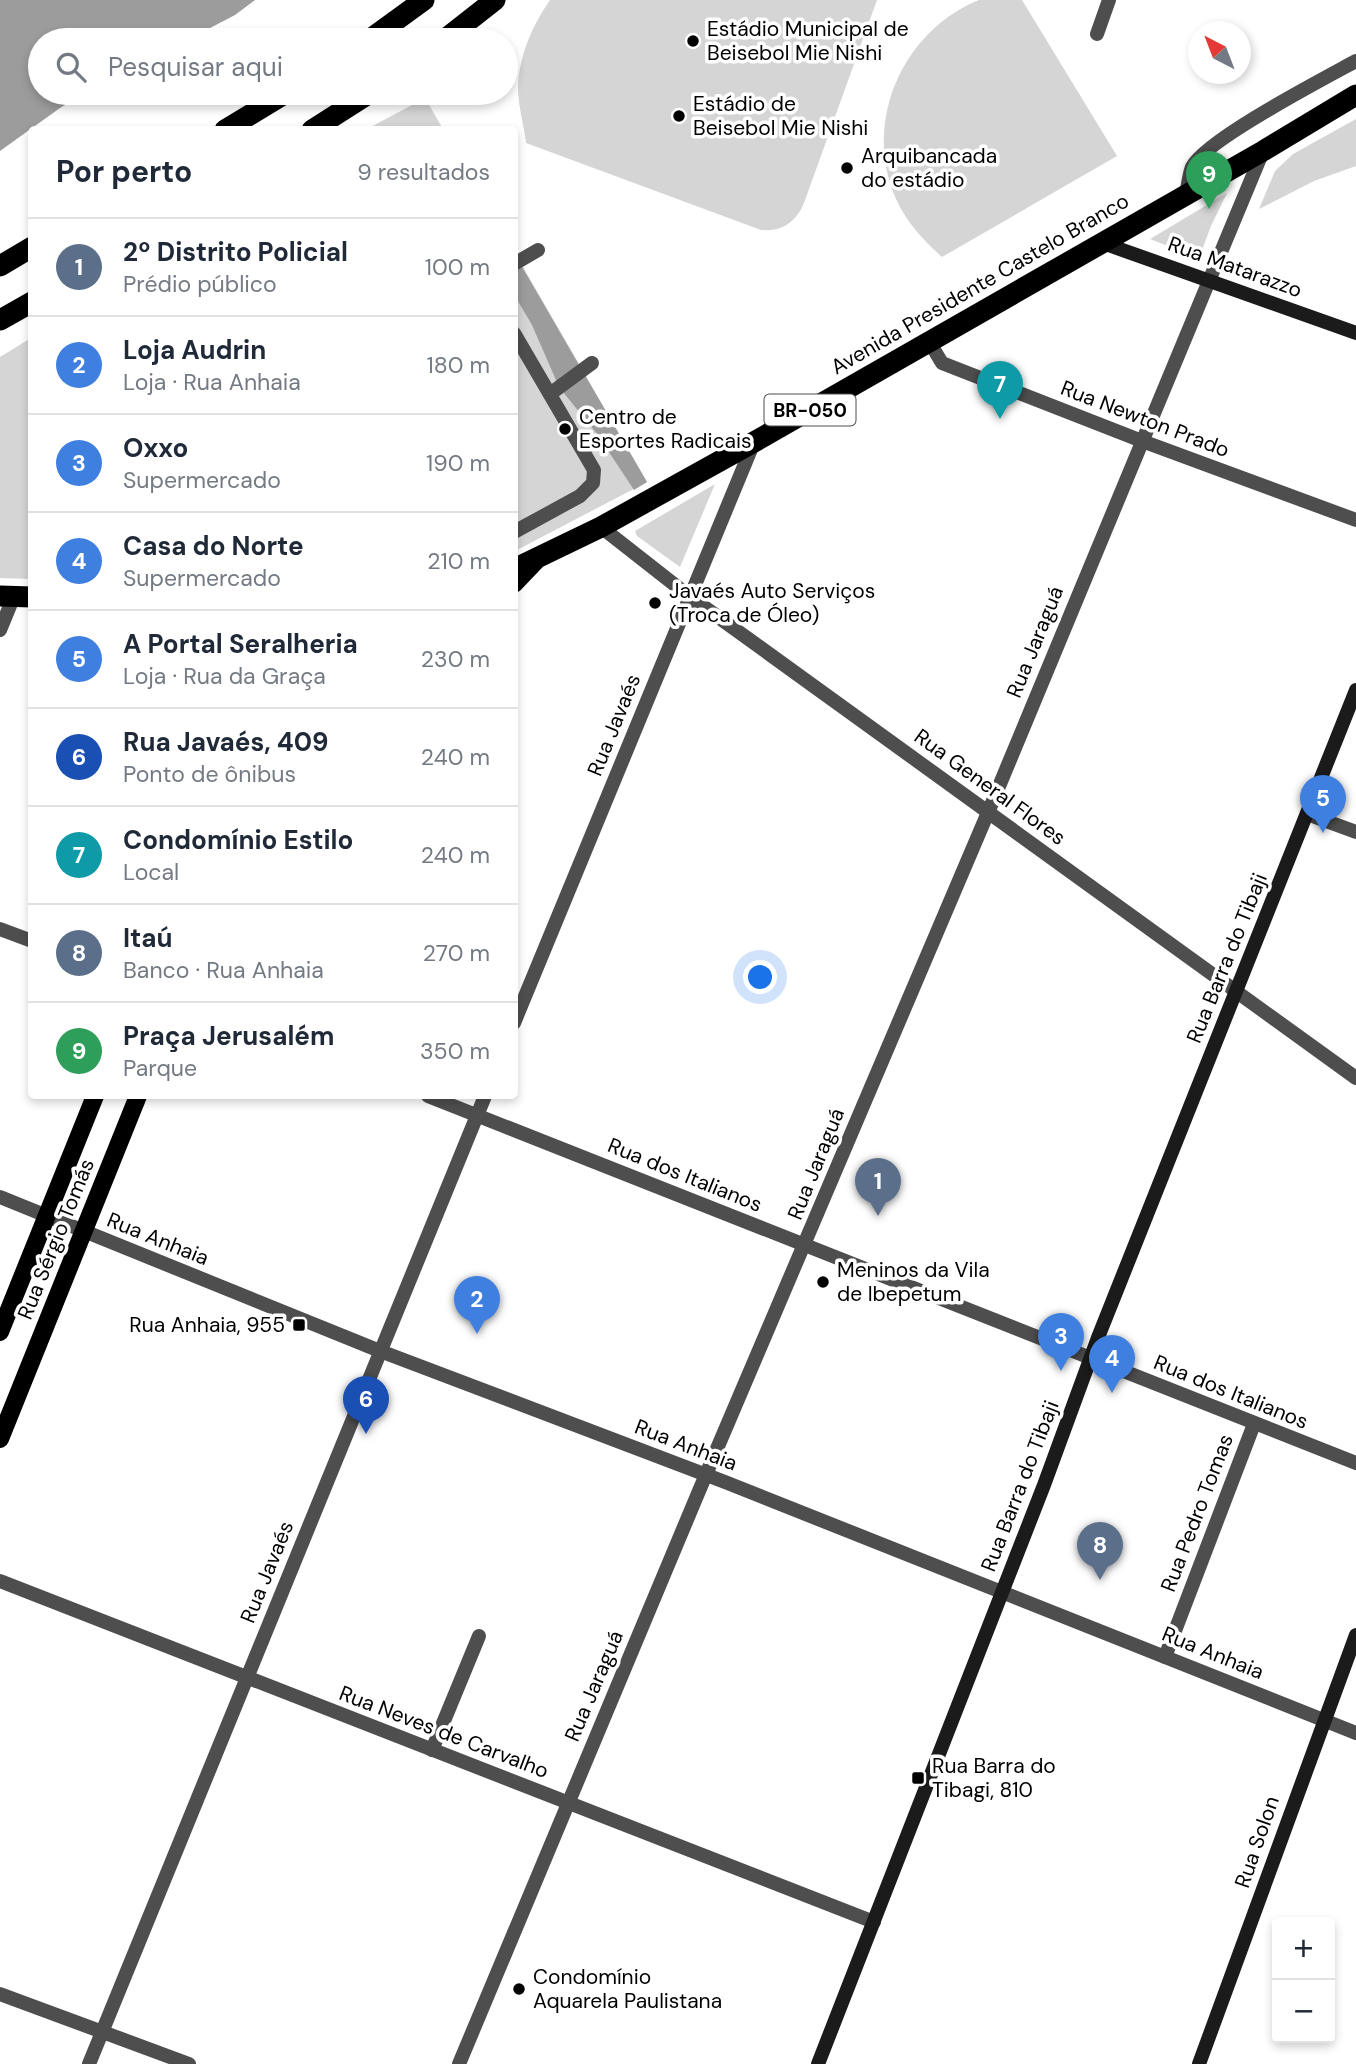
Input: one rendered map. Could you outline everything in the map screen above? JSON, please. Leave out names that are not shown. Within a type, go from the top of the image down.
[{"type":"highway","points":[[386,28],[424,0]]},
{"type":"highway","points":[[459,28],[495,0]]},
{"type":"highway","name":"Avenida Presidente Castelo Branco","points":[[518,567],[601,527],[930,343],[1356,95]]},
{"type":"highway","points":[[232,126],[266,105]]},
{"type":"highway","points":[[318,126],[351,105]]},
{"type":"highway","points":[[0,266],[28,249]]},
{"type":"highway","points":[[0,320],[28,304]]},
{"type":"main road","points":[[518,580],[540,557]]},
{"type":"main road","name":"Rua Sérgio Tomás","points":[[0,1332],[94,1099]]},
{"type":"main road","name":"Rua Sérgio Tomás","points":[[0,1439],[137,1099]]},
{"type":"street","points":[[1097,34],[1109,0]]},
{"type":"street","points":[[1186,194],[1193,166],[1205,152],[1259,116],[1356,61]]},
{"type":"street","name":"Rua Jaraguá","points":[[458,2064],[805,1246],[1263,151]]},
{"type":"street","name":"Rua Matarazzo","points":[[1100,242],[1356,333]]},
{"type":"street","points":[[518,339],[553,392],[594,470],[593,483],[580,496],[518,530]]},
{"type":"street","name":"Rua Newton Prado","points":[[930,343],[943,363],[1142,441],[1356,520]]},
{"type":"street","points":[[553,392],[589,366]]},
{"type":"street","name":"Rua Javaés","points":[[518,1013],[754,442]]},
{"type":"street","name":"Rua General Flores","points":[[601,527],[690,596],[1356,1078]]},
{"type":"street","points":[[0,630],[15,597]]},
{"type":"street","name":"Rua Barra do Tibaji","points":[[818,2064],[1044,1485],[1091,1357],[1356,690]]},
{"type":"street","points":[[1307,814],[1356,832]]},
{"type":"street","points":[[0,929],[28,940]]},
{"type":"street","name":"Rua dos Italianos","points":[[436,1099],[1356,1463]]},
{"type":"street","name":"Rua Javaés","points":[[89,2064],[484,1099]]},
{"type":"street","name":"Rua Anhaia","points":[[0,1197],[380,1351],[706,1475],[1356,1733]]},
{"type":"street","name":"Rua Pedro Tomas","points":[[1165,1657],[1254,1424]]},
{"type":"street","name":"Rua Neves de Carvalho","points":[[0,1581],[874,1922]]},
{"type":"street","name":"Rua Solon","points":[[1199,2064],[1292,1803],[1356,1634]]},
{"type":"street","points":[[432,1750],[479,1636]]},
{"type":"street","points":[[0,1994],[189,2064]]},
{"type":"shaded area","points":[[0,0],[255,0],[235,15],[210,28],[28,28],[28,105],[65,105],[35,126],[28,126],[28,131],[0,151]]},
{"type":"shaded area","name":"Estádio de Beisebol Mie Nishi","points":[[550,0],[877,0],[797,216],[782,227],[761,230],[526,143],[518,88],[521,64],[528,42]]},
{"type":"shaded area","points":[[979,0],[1022,0],[1117,156],[942,257],[916,231],[896,199],[887,170],[884,140],[887,111],[896,83],[910,57],[929,33],[952,14]]},
{"type":"shaded area","points":[[412,105],[429,105],[441,126],[373,126]]},
{"type":"shaded area","points":[[1356,119],[1356,166],[1314,181],[1259,209],[1275,171],[1293,154]]},
{"type":"shaded area","points":[[1227,193],[1199,258],[1150,239]]},
{"type":"shaded area","name":"Centro de Esportes Radicais","points":[[518,258],[647,482],[518,549]]},
{"type":"shaded area","points":[[518,260],[647,482],[634,490],[597,434],[559,387],[532,325],[518,301]]},
{"type":"shaded area","points":[[28,340],[28,579],[0,578],[0,357]]},
{"type":"shaded area","points":[[715,484],[680,567],[637,536],[635,531]]},
{"type":"place","name":"Estádio Municipal de Beisebol Mie Nishi","points":[[693,41]]},
{"type":"place","name":"Estádio de Beisebol Mie Nishi","points":[[679,116]]},
{"type":"place","name":"Arquibancada do estádio","points":[[847,168]]},
{"type":"place","name":"Praça Jerusalém","points":[[1209,209]]},
{"type":"place","name":"Condomínio Estilo","points":[[1000,419]]},
{"type":"place","name":"Centro de Esportes Radicais","points":[[565,429]]},
{"type":"place","name":"Javaés Auto Serviços (Troca de Óleo)","points":[[655,603]]},
{"type":"place","name":"A Portal Seralheria","points":[[1323,833]]},
{"type":"place","name":"2º Distrito Policial","points":[[878,1216]]},
{"type":"place","name":"Meninos da Vila de Ibepetum","points":[[823,1282]]},
{"type":"place","name":"Rua Anhaia, 955","points":[[299,1325]]},
{"type":"place","name":"Loja Audrin","points":[[477,1334]]},
{"type":"place","name":"Oxxo","points":[[1061,1371]]},
{"type":"place","name":"Casa do Norte","points":[[1112,1393]]},
{"type":"place","name":"Rua Javaés, 409","points":[[366,1434]]},
{"type":"place","name":"Itaú","points":[[1100,1580]]},
{"type":"place","name":"Rua Barra do Tibagi, 810","points":[[918,1778]]},
{"type":"place","name":"Condomínio Aquarela Paulistana","points":[[519,1989]]}]
